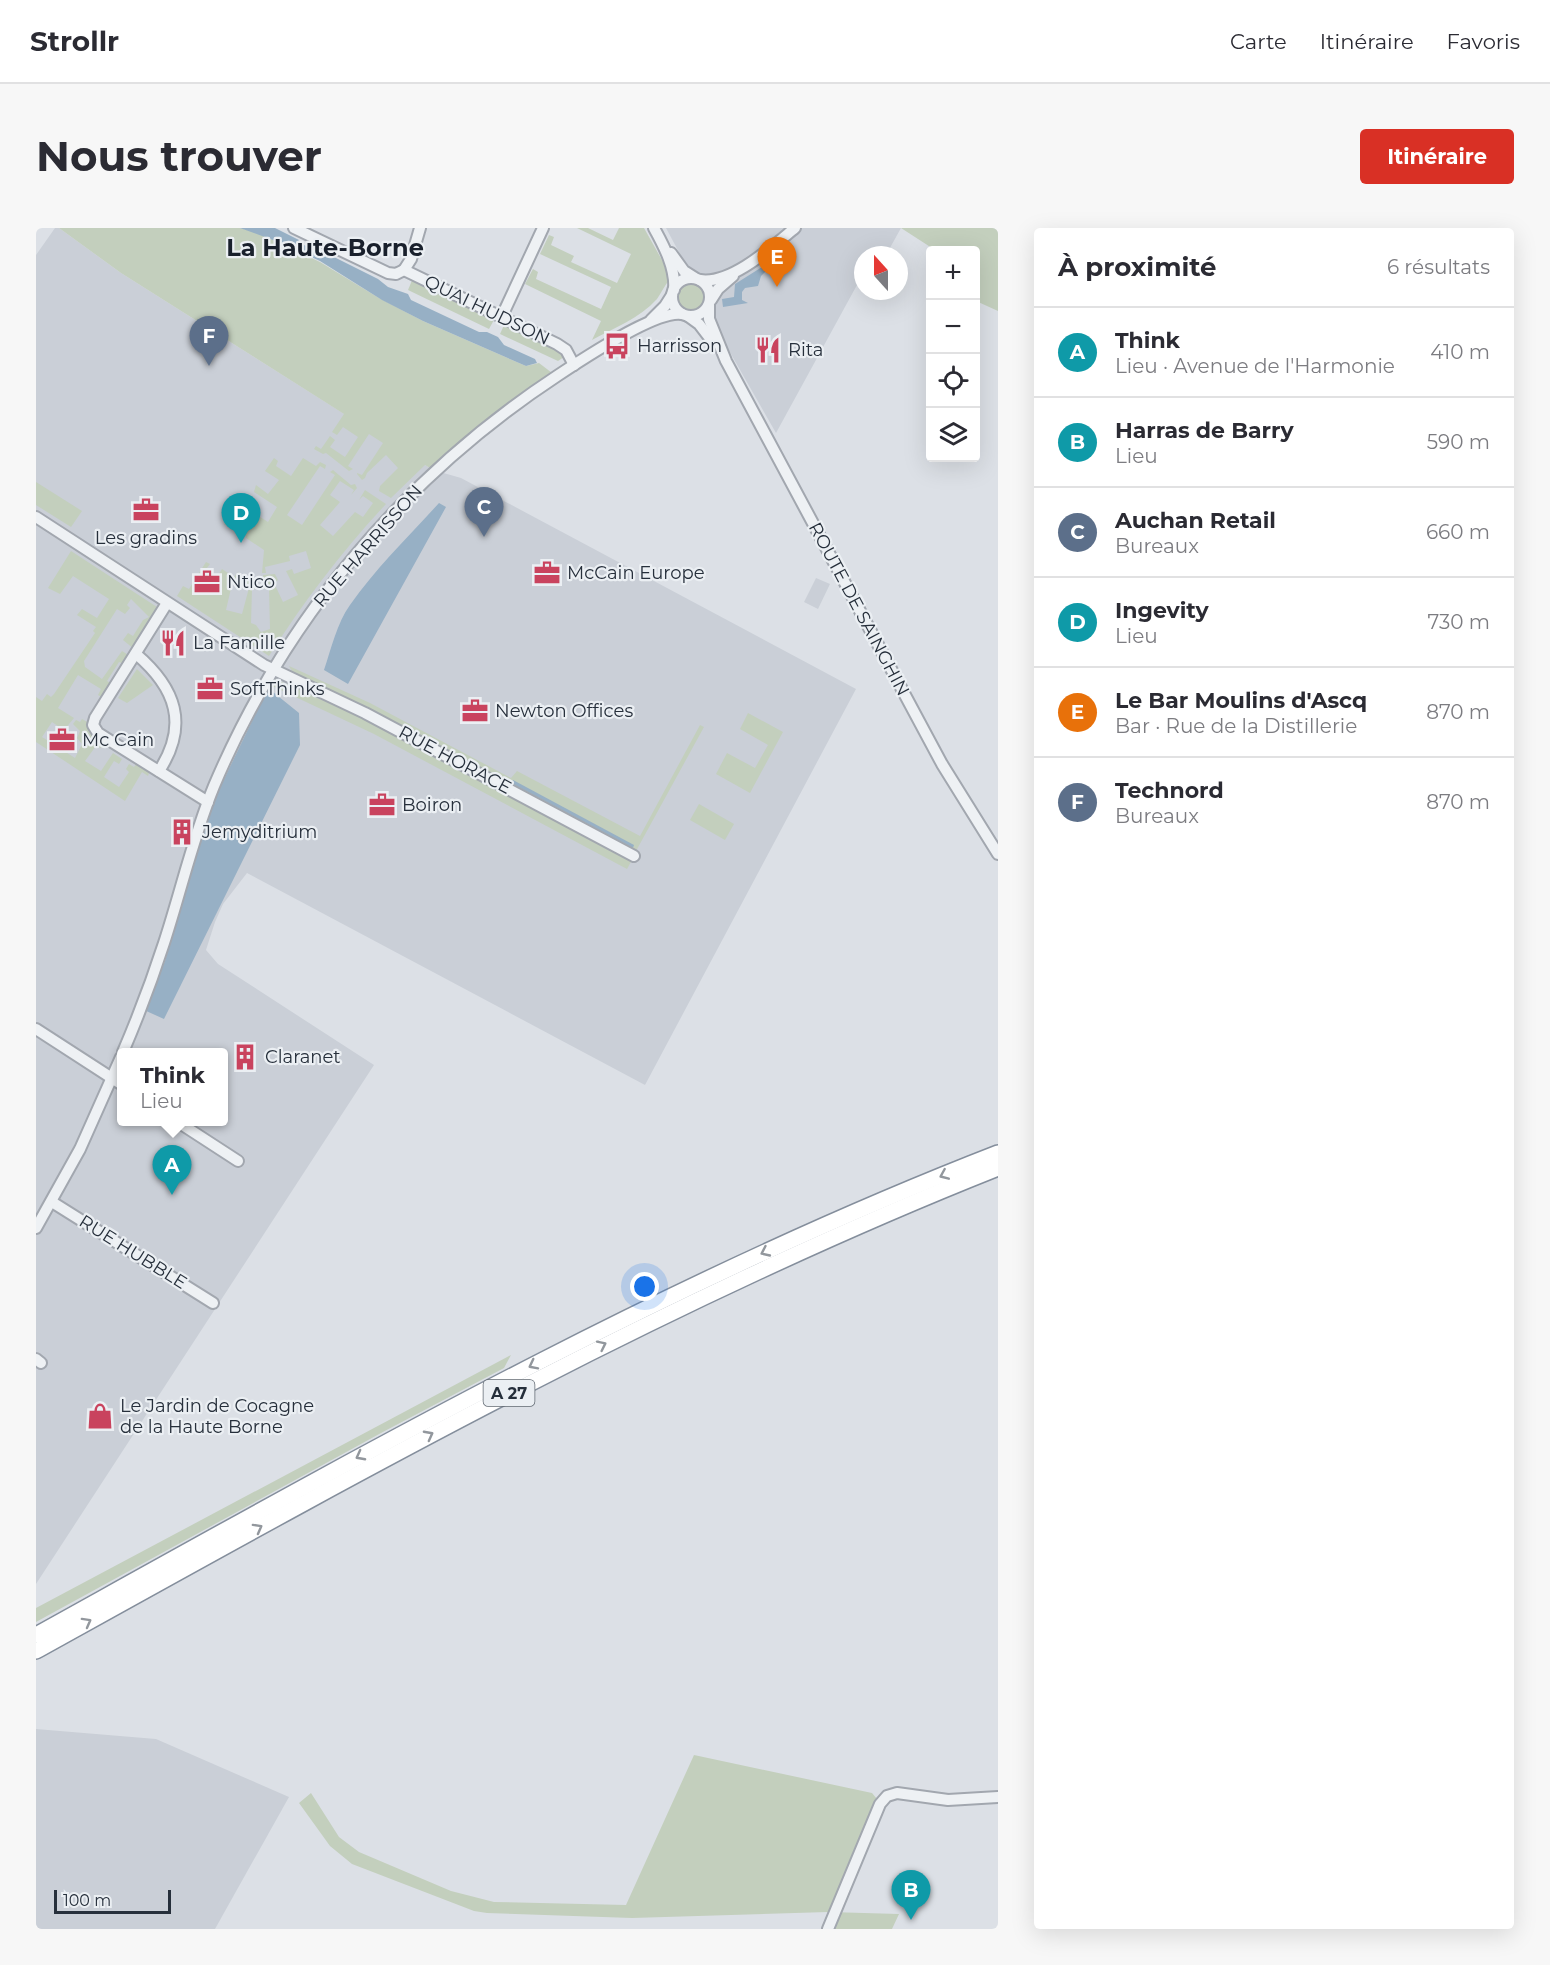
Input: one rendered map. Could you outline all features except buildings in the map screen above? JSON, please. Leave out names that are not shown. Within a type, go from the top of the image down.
[{"type":"highway","name":"A 27","points":[[36,1635],[321,1477],[583,1339],[812,1231],[998,1153]]},
{"type":"highway","name":"A 27","points":[[36,1651],[368,1468],[586,1354],[814,1245],[998,1168]]},
{"type":"street","name":"QUAI HUDSON","points":[[294,228],[310,231],[388,273],[396,274],[404,270],[502,316],[562,347],[574,364]]},
{"type":"street","points":[[404,270],[411,259],[420,228]]},
{"type":"street","points":[[502,316],[543,228]]},
{"type":"street","points":[[656,232],[673,273],[674,306],[685,315],[699,315],[718,289],[795,228]]},
{"type":"street","points":[[656,232],[682,270],[709,288],[710,302]]},
{"type":"street","points":[[673,292],[681,281],[716,279],[749,263]]},
{"type":"street","name":"RUE HARRISSON","points":[[640,327],[661,310],[673,292]]},
{"type":"street","name":"ROUTE DE SAINGHIN","points":[[710,302],[709,319],[726,361],[942,764],[998,854]]},
{"type":"street","name":"RUE HARRISSON","points":[[125,1048],[160,955],[208,802],[235,741],[273,669],[330,585],[366,542],[435,471],[525,398],[574,364],[640,327],[669,315],[685,315]]},
{"type":"street","name":"ROUTE DE SAINGHIN","points":[[685,315],[699,324],[726,361]]},
{"type":"street","name":"RUE HORACE","points":[[36,518],[273,669],[365,712],[634,856]]},
{"type":"street","points":[[167,603],[95,718],[93,725],[98,733],[208,802]]},
{"type":"street","points":[[136,654],[161,680],[170,694],[174,708],[175,737],[170,753],[159,771]]},
{"type":"street","points":[[36,1029],[116,1081],[36,1228]]},
{"type":"street","points":[[184,1126],[238,1161]]},
{"type":"street","name":"RUE HUBBLE","points":[[52,1202],[213,1303]]},
{"type":"street","points":[[828,1929],[880,1804],[887,1796],[897,1793],[948,1800],[998,1797]]},
{"type":"shaded area","points":[[55,228],[59,228],[121,273],[433,470],[461,478],[856,689],[645,1085],[247,873],[223,904],[206,950],[218,964],[374,1065],[36,1584],[36,255]]},
{"type":"shaded area","points":[[666,228],[901,228],[891,246],[854,246],[854,290],[776,433],[710,314],[715,287],[710,276],[692,270],[681,256]]},
{"type":"shaded area","points":[[816,578],[830,584],[818,609],[804,602]]},
{"type":"shaded area","points":[[36,1729],[156,1739],[289,1797],[215,1929],[36,1929]]},
{"type":"green space","points":[[59,228],[240,228],[258,233],[320,262],[379,298],[423,321],[526,366],[539,363],[560,379],[433,470],[425,465],[391,498],[379,491],[380,486],[398,468],[386,455],[362,480],[357,474],[362,475],[383,443],[369,434],[348,466],[353,469],[349,471],[326,453],[323,454],[314,449],[316,446],[321,449],[330,436],[335,440],[330,447],[345,457],[358,437],[343,427],[337,435],[332,432],[344,414],[121,273]]},
{"type":"green space","points":[[577,228],[588,228],[613,240],[619,228],[644,228],[667,269],[670,279],[657,299],[643,312],[592,340],[601,321],[525,284],[533,269],[538,272],[536,279],[601,309],[611,287],[540,254],[549,235],[554,237],[551,245],[574,256],[571,262],[617,283],[631,254]]},
{"type":"green space","points":[[901,228],[998,228],[998,311],[980,303],[980,246],[929,246]]},
{"type":"green space","points":[[413,278],[495,318],[489,329],[408,290]]},
{"type":"green space","points":[[691,283],[701,287],[705,297],[701,307],[691,311],[681,307],[677,297],[681,287]]},
{"type":"green space","points":[[505,323],[560,350],[564,357],[558,361],[500,334]]},
{"type":"green space","points":[[274,458],[278,461],[276,466],[291,476],[303,458],[316,466],[320,462],[326,465],[325,469],[320,466],[287,515],[302,525],[335,475],[330,472],[333,470],[351,485],[355,484],[357,488],[351,495],[354,490],[340,481],[330,495],[340,502],[320,525],[333,536],[355,512],[363,517],[373,503],[363,496],[359,500],[365,490],[386,504],[324,577],[269,656],[177,596],[183,586],[189,589],[206,562],[210,564],[194,585],[210,595],[216,589],[214,588],[220,579],[217,577],[222,569],[234,577],[238,572],[240,575],[237,585],[232,584],[226,610],[242,614],[249,588],[243,587],[247,577],[257,581],[257,589],[252,589],[251,623],[256,625],[261,632],[270,629],[269,589],[264,589],[263,575],[275,574],[278,580],[274,583],[283,602],[298,595],[286,571],[292,569],[294,574],[311,568],[306,551],[289,556],[290,561],[265,567],[266,573],[262,573],[264,550],[246,538],[243,522],[224,525],[227,521],[232,523],[238,513],[234,510],[236,507],[241,510],[243,506],[268,522],[277,507],[254,492],[256,485],[268,494],[279,480],[265,471]]},
{"type":"green space","points":[[36,482],[82,511],[71,527],[36,505]]},
{"type":"green space","points":[[71,551],[160,609],[134,649],[123,640],[128,633],[133,636],[143,620],[149,617],[131,599],[127,605],[130,608],[125,614],[117,609],[84,661],[85,667],[102,679],[122,651],[130,656],[124,664],[119,662],[107,681],[112,684],[103,698],[98,695],[101,689],[78,675],[58,708],[74,718],[64,730],[52,722],[42,737],[75,758],[82,744],[77,738],[80,731],[73,724],[76,720],[80,722],[82,719],[89,723],[91,733],[104,743],[101,748],[96,746],[85,761],[101,771],[113,753],[122,759],[119,764],[114,761],[104,777],[119,787],[129,772],[126,769],[129,764],[134,767],[137,763],[150,770],[148,776],[142,772],[125,801],[36,742],[36,697],[42,701],[47,694],[51,697],[54,694],[95,633],[93,631],[96,627],[77,615],[82,609],[97,618],[109,599],[73,576],[60,594],[48,588]]},
{"type":"green space","points":[[289,666],[370,703],[511,778],[517,771],[640,836],[700,725],[704,727],[636,851],[368,708],[293,673]]},
{"type":"green space","points":[[137,669],[153,685],[127,703],[118,698]]},
{"type":"green space","points":[[273,678],[378,725],[632,860],[627,869],[374,734],[270,685]]},
{"type":"green space","points":[[748,713],[783,732],[750,793],[716,774],[727,753],[755,768],[768,745],[740,729]]},
{"type":"green space","points":[[699,804],[734,824],[725,840],[690,820]]},
{"type":"green space","points":[[511,1355],[504,1368],[36,1622],[36,1608]]},
{"type":"green space","points":[[694,1755],[872,1793],[877,1799],[829,1912],[899,1914],[892,1929],[821,1929],[828,1912],[632,1918],[474,1911],[352,1864],[330,1846],[299,1803],[311,1793],[339,1837],[359,1852],[451,1891],[494,1902],[626,1905]]},
{"type":"water","points":[[240,228],[275,228],[308,247],[310,245],[378,279],[388,287],[408,294],[411,300],[479,332],[487,332],[498,337],[504,345],[535,359],[537,363],[526,366],[423,321],[382,300],[320,261]]},
{"type":"water","points":[[765,265],[768,269],[761,276],[758,286],[745,288],[742,292],[742,300],[748,303],[723,307],[722,299],[734,297],[735,284]]},
{"type":"water","points":[[439,503],[446,507],[348,684],[324,670],[345,612],[382,565]]},
{"type":"water","points":[[268,688],[299,713],[300,745],[164,1019],[144,1010],[165,961],[213,802]]},
{"type":"water","points":[[513,780],[634,845],[633,848],[511,783]]},
{"type":"place","name":"Le Bar Moulins d'Ascq","points":[[777,287]]},
{"type":"place","name":"Harrisson","points":[[617,346]]},
{"type":"place","name":"Rita","points":[[768,350]]},
{"type":"place","name":"Technord","points":[[209,366]]},
{"type":"place","name":"Les gradins","points":[[146,510]]},
{"type":"place","name":"Auchan Retail","points":[[484,537]]},
{"type":"place","name":"Ingevity","points":[[241,543]]},
{"type":"place","name":"McCain Europe","points":[[547,573]]},
{"type":"place","name":"Ntico","points":[[207,582]]},
{"type":"place","name":"La Famille","points":[[173,643]]},
{"type":"place","name":"SoftThinks","points":[[210,689]]},
{"type":"place","name":"Newton Offices","points":[[475,711]]},
{"type":"place","name":"Mc Cain","points":[[62,740]]},
{"type":"place","name":"Boiron","points":[[382,805]]},
{"type":"place","name":"Jemyditrium","points":[[182,832]]},
{"type":"place","name":"Claranet","points":[[245,1057]]},
{"type":"place","name":"Think","points":[[172,1195]]},
{"type":"place","name":"Le Jardin de Cocagne de la Haute Borne","points":[[100,1416]]},
{"type":"place","name":"Harras de Barry","points":[[911,1920]]},
{"type":"district","name":"La Haute-Borne","points":[[325,248]]}]
